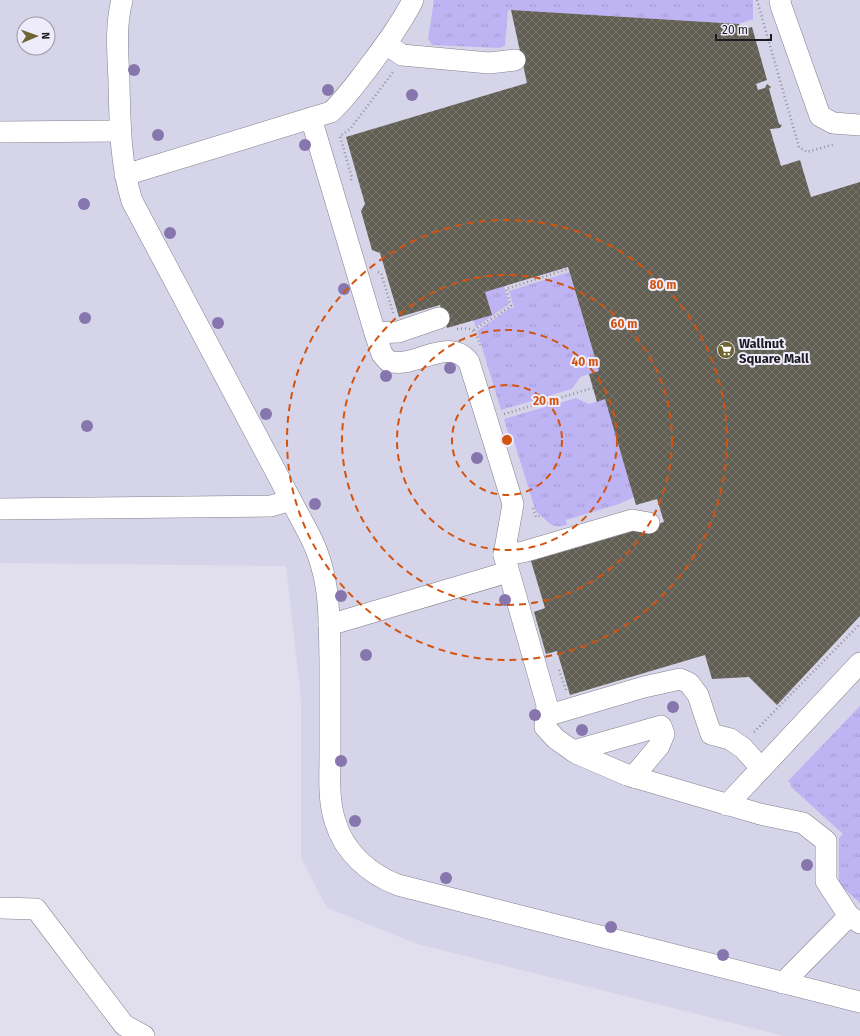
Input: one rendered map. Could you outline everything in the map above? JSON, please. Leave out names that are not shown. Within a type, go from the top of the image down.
[{"type":"street","points":[[122,0],[117,29],[120,131],[124,175],[132,201],[316,547],[326,578],[329,625],[330,787],[333,813],[338,829],[346,844],[368,869],[383,879],[398,885],[860,1002]]},
{"type":"street","points":[[124,175],[331,112],[340,103],[386,44],[406,16],[413,0]]},
{"type":"street","points":[[780,0],[820,116],[833,124],[860,125]]},
{"type":"street","points":[[386,44],[402,55],[489,63],[515,60]]},
{"type":"street","points":[[311,118],[382,354],[388,361],[394,363],[404,363],[450,351],[465,357],[469,362],[513,504],[506,563],[547,705],[545,727],[556,739],[573,751],[633,777],[727,805],[803,823],[826,841],[826,881],[855,920],[783,983]]},
{"type":"street","points":[[0,132],[120,131]]},
{"type":"street","points":[[375,333],[398,332],[439,318]]},
{"type":"street","points":[[0,509],[271,506],[291,500]]},
{"type":"street","points":[[329,625],[506,563],[523,552],[632,520],[649,523]]},
{"type":"street","points":[[727,805],[860,663]]},
{"type":"street","points":[[546,716],[644,687],[680,679],[689,683],[698,695],[711,734],[730,739],[740,746],[761,768]]},
{"type":"street","points":[[573,751],[661,726],[664,734],[659,746],[633,777]]},
{"type":"street","points":[[0,908],[36,909],[124,1025],[144,1036]]},
{"type":"path","points":[[757,0],[800,147],[807,152],[836,144]]},
{"type":"path","points":[[350,184],[352,178],[340,136],[350,128],[405,55]]},
{"type":"path","points":[[474,330],[511,306],[506,289],[568,269]]},
{"type":"path","points":[[372,272],[380,273],[394,316]]},
{"type":"path","points":[[487,420],[593,388]]},
{"type":"path","points":[[740,746],[860,624]]},
{"type":"shaded area","points":[[0,0],[860,0],[860,1036],[784,1036],[417,944],[327,908],[301,858],[301,700],[286,566],[0,563]]},
{"type":"green space","points":[[434,0],[753,0],[753,19],[739,24],[508,10],[505,46],[499,48],[432,45],[428,39]]},
{"type":"green space","points":[[569,272],[599,371],[580,377],[572,389],[501,410],[477,331],[510,308],[514,308],[509,291]]},
{"type":"green space","points":[[504,286],[509,304],[476,327],[473,320],[485,292]]},
{"type":"green space","points":[[576,398],[589,404],[605,399],[634,497],[619,504],[566,520],[567,525],[556,526],[536,512],[514,441],[510,439],[504,419]]},
{"type":"green space","points":[[860,706],[860,903],[839,884],[839,838],[843,834],[790,786],[791,784],[788,781]]},
{"type":"building","name":"Wallnut Square Mall","points":[[511,10],[739,24],[741,30],[752,27],[767,80],[756,84],[758,90],[765,88],[767,84],[771,87],[769,89],[779,124],[782,125],[780,128],[770,129],[781,166],[800,160],[811,197],[860,182],[860,616],[777,705],[749,677],[712,679],[705,655],[570,695],[557,651],[546,654],[534,612],[545,608],[531,561],[664,522],[657,499],[636,505],[605,399],[597,402],[589,374],[599,371],[568,267],[485,292],[492,315],[447,328],[440,305],[399,317],[380,253],[372,250],[361,211],[365,204],[346,137],[527,83]]},
{"type":"place","name":"Wallnut Square Mall","points":[[726,350]]}]
